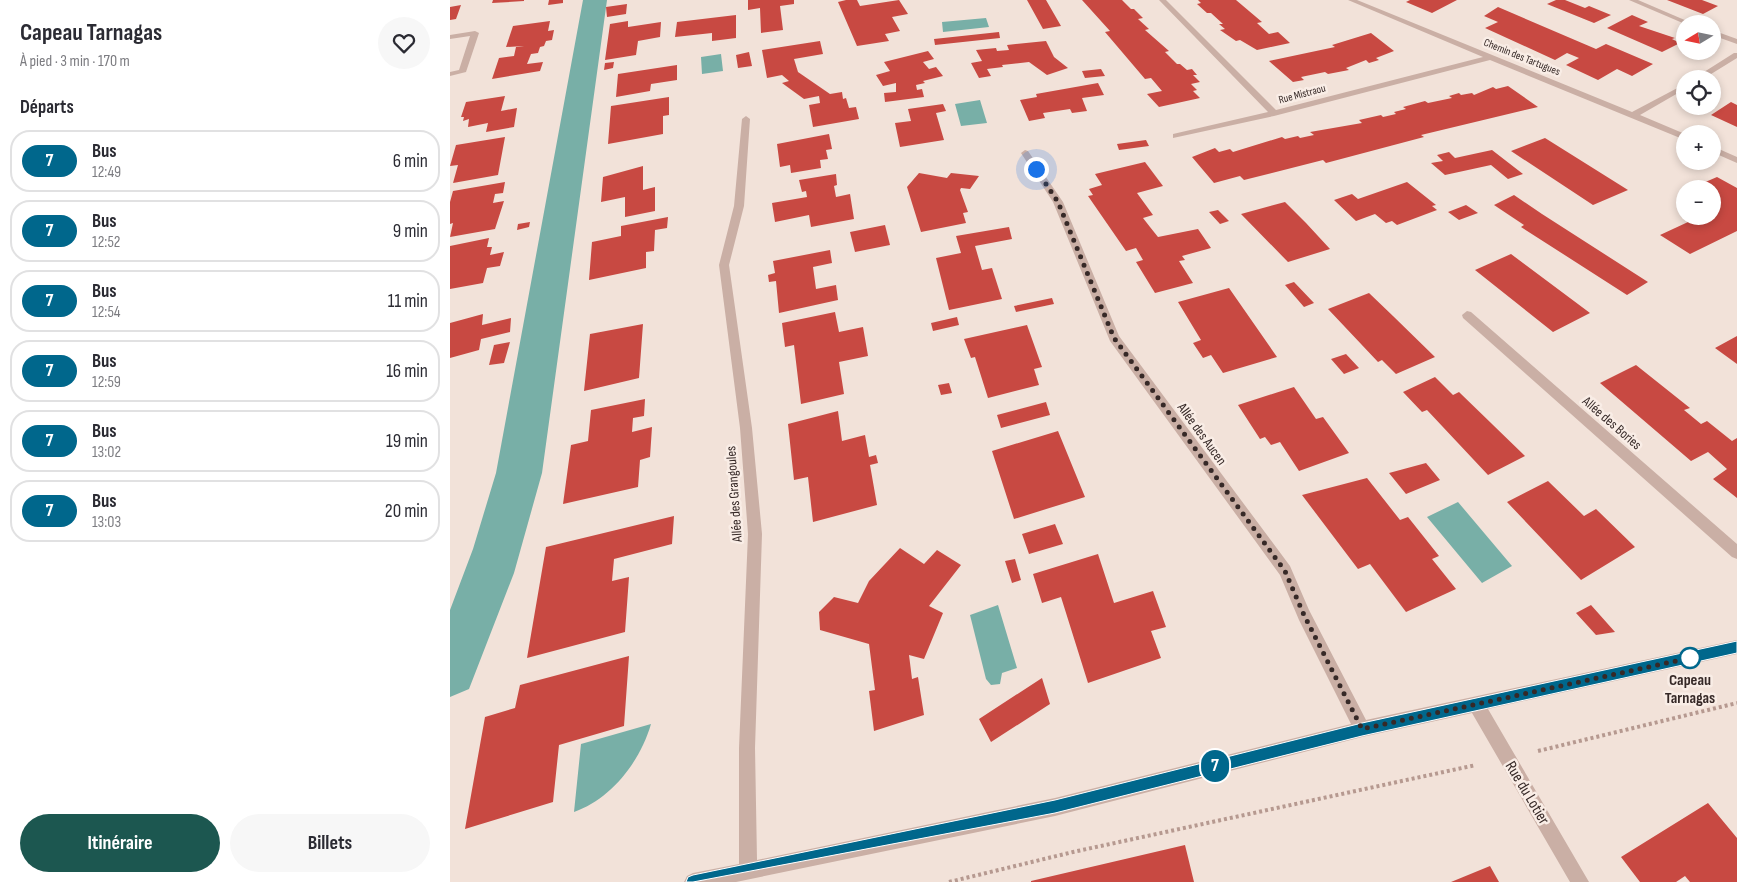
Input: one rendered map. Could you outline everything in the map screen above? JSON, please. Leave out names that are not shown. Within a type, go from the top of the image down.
[{"type":"street","name":"Rue Mistraou","points":[[1162,0],[1274,113],[1491,57]]},
{"type":"street","name":"Chemin des Tartugues","points":[[1351,0],[1676,133]]},
{"type":"street","points":[[1632,0],[1676,18]]},
{"type":"street","points":[[450,37],[476,33],[462,72],[450,74]]},
{"type":"street","points":[[1721,36],[1737,42]]},
{"type":"street","points":[[1713,70],[1737,56]]},
{"type":"street","points":[[1634,115],[1676,91]]},
{"type":"street","points":[[1176,136],[1274,113]]},
{"type":"street","name":"Allée des Grangoules","points":[[746,119],[739,206],[724,264],[746,428],[755,534],[747,748],[748,870]]},
{"type":"street","name":"Allée des Aucen","points":[[1025,153],[1058,202],[1114,338],[1285,571],[1304,615],[1362,729]]},
{"type":"street","points":[[1721,153],[1737,160]]},
{"type":"street","name":"Allée des Bories","points":[[1468,316],[1737,553]]},
{"type":"street","points":[[698,881],[1055,807],[1362,729],[1737,647]]},
{"type":"street","name":"Rue du Lotier","points":[[1476,704],[1580,882]]},
{"type":"path","points":[[1536,751],[1737,703]]},
{"type":"path","points":[[949,882],[1083,850],[1474,765]]},
{"type":"water","points":[[986,18],[989,27],[943,32],[942,22]]},
{"type":"water","points":[[721,54],[723,71],[702,74],[701,57]]},
{"type":"water","points":[[980,100],[987,123],[961,126],[955,104]]},
{"type":"water","points":[[1458,502],[1512,566],[1482,583],[1427,517]]},
{"type":"water","points":[[998,605],[1017,668],[1002,673],[1000,684],[991,685],[986,679],[970,615]]},
{"type":"water","points":[[651,724],[640,752],[622,777],[600,798],[574,812],[581,744]]},
{"type":"building","points":[[493,0],[524,0],[524,1],[492,3]]},
{"type":"building","points":[[549,0],[563,0],[563,3],[548,5]]},
{"type":"building","points":[[748,0],[794,0],[794,4],[780,6],[783,30],[761,33],[760,8],[748,10]]},
{"type":"building","points":[[857,0],[860,6],[899,0],[908,14],[892,17],[900,31],[885,34],[889,41],[857,46],[838,2]]},
{"type":"building","points":[[1027,0],[1046,0],[1061,26],[1043,29]]},
{"type":"building","points":[[1082,0],[1122,0],[1131,9],[1134,9],[1143,18],[1138,19],[1149,29],[1145,30],[1169,51],[1165,52],[1177,64],[1180,64],[1187,70],[1192,69],[1197,75],[1193,75],[1200,82],[1191,84],[1197,90],[1193,91],[1200,98],[1159,107],[1147,94],[1162,91],[1151,78],[1145,79],[1105,32],[1110,31]]},
{"type":"building","points":[[1198,0],[1236,0],[1262,22],[1257,23],[1269,34],[1278,32],[1290,43],[1257,50],[1240,40],[1236,41],[1220,30],[1225,29],[1219,24],[1223,24],[1197,4],[1201,3]]},
{"type":"building","points":[[1410,0],[1457,0],[1432,13],[1406,2]]},
{"type":"building","points":[[1556,0],[1565,0],[1585,8],[1589,6],[1611,15],[1594,23],[1547,4]]},
{"type":"building","points":[[1667,0],[1702,0],[1718,6],[1703,14]]},
{"type":"building","points":[[627,4],[626,14],[607,17],[606,7]]},
{"type":"building","points":[[461,5],[456,19],[450,20],[450,7]]},
{"type":"building","points":[[1498,7],[1596,49],[1606,44],[1653,64],[1632,76],[1617,69],[1598,80],[1566,65],[1579,58],[1567,53],[1555,60],[1485,28],[1498,22],[1484,16]]},
{"type":"building","points":[[736,15],[736,38],[712,41],[712,33],[675,37],[677,22]]},
{"type":"building","points":[[1632,15],[1648,22],[1639,26],[1675,38],[1672,39],[1676,41],[1676,45],[1662,52],[1607,28]]},
{"type":"building","points":[[550,21],[548,31],[554,30],[552,40],[546,41],[544,46],[540,47],[538,53],[531,54],[527,64],[543,62],[540,71],[492,79],[499,58],[514,56],[516,47],[524,46],[506,47],[513,26]]},
{"type":"building","points":[[628,21],[628,27],[661,22],[660,37],[638,41],[636,55],[605,60],[610,24]]},
{"type":"building","points":[[999,32],[1000,38],[935,45],[934,39]]},
{"type":"building","points":[[1371,33],[1394,51],[1376,58],[1379,60],[1369,63],[1366,60],[1346,68],[1349,70],[1301,77],[1304,80],[1293,82],[1269,61],[1335,47],[1332,45]]},
{"type":"building","points":[[820,41],[823,54],[794,59],[798,72],[830,94],[842,92],[843,99],[846,98],[849,108],[856,107],[859,119],[813,127],[809,105],[820,103],[819,96],[804,99],[782,83],[789,81],[782,75],[767,78],[762,50]]},
{"type":"building","points":[[1046,41],[1054,57],[1068,68],[1047,75],[1029,62],[1002,65],[1003,67],[987,69],[991,76],[979,78],[971,63],[982,61],[976,50],[996,48],[997,51],[1009,50],[1007,45]]},
{"type":"building","points":[[928,51],[934,59],[923,62],[929,69],[936,67],[943,76],[923,81],[925,83],[916,85],[917,90],[922,89],[924,97],[885,102],[884,93],[896,92],[896,83],[883,86],[876,75],[890,71],[884,62]]},
{"type":"building","points":[[749,52],[752,66],[738,68],[736,55]]},
{"type":"building","points":[[614,62],[613,68],[604,70],[605,63]]},
{"type":"building","points":[[677,65],[677,80],[651,84],[650,91],[616,97],[618,74]]},
{"type":"building","points":[[1101,69],[1105,76],[1085,78],[1082,71]]},
{"type":"building","points":[[1098,83],[1104,95],[1082,98],[1087,111],[1072,113],[1070,109],[1043,113],[1045,118],[1029,121],[1020,100],[1037,97],[1036,94]]},
{"type":"building","points":[[1508,86],[1538,107],[1421,135],[1424,137],[1326,163],[1323,160],[1244,180],[1240,176],[1214,183],[1192,157],[1215,148],[1219,152],[1230,149],[1233,152],[1282,137],[1285,139],[1314,135],[1310,132],[1362,123],[1359,120],[1381,115],[1383,117],[1396,114],[1394,112],[1406,109],[1403,107],[1425,101],[1428,103],[1452,98],[1449,96],[1459,93],[1461,95],[1472,93],[1474,95],[1493,87],[1496,89]]},
{"type":"building","points":[[505,96],[501,111],[517,108],[514,127],[486,132],[488,123],[468,127],[469,119],[463,121],[464,117],[461,117],[466,102]]},
{"type":"building","points":[[669,97],[669,115],[663,116],[663,134],[608,144],[611,106]]},
{"type":"building","points":[[1731,102],[1737,105],[1737,127],[1711,115],[1721,115],[1721,108]]},
{"type":"building","points":[[943,104],[946,111],[936,113],[944,140],[900,147],[895,123],[911,121],[908,109]]},
{"type":"building","points":[[829,134],[832,149],[826,150],[828,159],[820,160],[821,168],[791,173],[790,165],[780,167],[777,144]]},
{"type":"building","points":[[505,137],[498,175],[453,183],[458,165],[450,166],[456,145]]},
{"type":"building","points":[[1545,138],[1628,190],[1593,205],[1511,151]]},
{"type":"building","points":[[1146,140],[1149,146],[1119,150],[1117,144]]},
{"type":"building","points":[[1492,150],[1523,174],[1508,179],[1491,165],[1445,175],[1431,163],[1443,161],[1437,155],[1449,152],[1455,158]]},
{"type":"building","points":[[1145,162],[1163,186],[1137,193],[1153,215],[1143,218],[1158,237],[1198,229],[1211,248],[1182,256],[1185,260],[1179,261],[1193,283],[1155,293],[1136,262],[1143,260],[1136,248],[1126,251],[1088,196],[1093,195],[1089,189],[1102,185],[1095,174]]},
{"type":"building","points":[[643,166],[643,190],[655,187],[655,211],[625,217],[625,197],[601,202],[603,177]]},
{"type":"building","points":[[919,173],[947,178],[951,173],[979,176],[970,189],[961,188],[960,190],[968,212],[963,213],[966,223],[921,232],[907,187]]},
{"type":"building","points":[[836,174],[837,185],[834,186],[836,197],[850,194],[854,219],[811,227],[809,215],[775,222],[772,203],[807,197],[806,191],[802,192],[799,180]]},
{"type":"building","points":[[1717,177],[1737,188],[1737,231],[1690,254],[1660,235],[1682,225],[1721,225],[1721,180],[1710,180]]},
{"type":"building","points":[[505,182],[503,193],[495,194],[493,203],[504,201],[495,229],[450,237],[453,223],[450,224],[450,202],[453,191]]},
{"type":"building","points":[[1407,182],[1436,205],[1432,206],[1437,210],[1397,225],[1392,221],[1386,223],[1375,214],[1356,221],[1334,200],[1352,194],[1358,199]]},
{"type":"building","points":[[1514,195],[1648,282],[1627,295],[1521,227],[1524,225],[1494,205]]},
{"type":"building","points":[[1285,202],[1330,249],[1288,262],[1241,214]]},
{"type":"building","points":[[1466,205],[1478,213],[1459,220],[1448,212]]},
{"type":"building","points":[[1218,210],[1229,221],[1220,224],[1209,212]]},
{"type":"building","points":[[668,217],[667,228],[655,230],[654,251],[646,252],[646,268],[589,280],[592,242],[621,236],[621,226]]},
{"type":"building","points":[[530,222],[529,227],[517,230],[518,224]]},
{"type":"building","points":[[885,225],[890,245],[855,252],[850,232]]},
{"type":"building","points":[[1009,227],[1012,239],[975,246],[982,270],[992,268],[1002,299],[949,310],[936,258],[961,253],[956,236]]},
{"type":"building","points":[[489,238],[487,247],[492,247],[490,255],[504,252],[500,266],[487,268],[483,283],[450,289],[450,246]]},
{"type":"building","points":[[830,250],[832,263],[813,267],[816,289],[836,285],[838,300],[779,313],[776,281],[769,282],[768,275],[775,273],[773,261]]},
{"type":"building","points":[[1511,254],[1590,313],[1553,332],[1475,270]]},
{"type":"building","points":[[1294,282],[1314,303],[1304,307],[1285,285]]},
{"type":"building","points":[[1229,288],[1277,357],[1223,373],[1211,355],[1203,358],[1193,343],[1201,340],[1178,302]]},
{"type":"building","points":[[1369,293],[1435,357],[1396,374],[1382,360],[1378,362],[1328,309]]},
{"type":"building","points":[[1052,298],[1054,304],[1016,312],[1014,306]]},
{"type":"building","points":[[835,312],[839,332],[863,327],[868,356],[839,362],[844,394],[801,404],[794,345],[785,347],[782,323]]},
{"type":"building","points":[[483,314],[482,325],[511,318],[510,332],[481,339],[479,350],[450,358],[450,323]]},
{"type":"building","points":[[957,317],[959,325],[933,331],[931,323]]},
{"type":"building","points":[[643,324],[639,378],[584,391],[590,334]]},
{"type":"building","points":[[1027,325],[1042,367],[1034,369],[1039,385],[988,398],[975,357],[971,358],[964,339]]},
{"type":"building","points":[[1737,336],[1737,364],[1715,348]]},
{"type":"building","points":[[510,342],[504,363],[489,365],[494,345]]},
{"type":"building","points":[[1346,354],[1359,368],[1344,374],[1331,359]]},
{"type":"building","points":[[1636,365],[1690,408],[1684,410],[1701,424],[1707,421],[1732,441],[1737,438],[1737,498],[1713,479],[1727,469],[1708,452],[1691,461],[1600,383]]},
{"type":"building","points":[[1435,377],[1453,395],[1459,392],[1525,456],[1488,475],[1427,410],[1422,412],[1403,392]]},
{"type":"building","points":[[949,383],[952,393],[941,395],[938,385]]},
{"type":"building","points":[[1294,387],[1316,419],[1323,417],[1349,453],[1299,471],[1280,442],[1271,445],[1265,437],[1260,439],[1238,405]]},
{"type":"building","points":[[645,399],[644,416],[633,418],[632,432],[652,427],[650,457],[640,460],[638,487],[563,504],[571,445],[588,441],[591,410]]},
{"type":"building","points":[[1046,402],[1050,415],[1001,428],[997,415]]},
{"type":"building","points":[[838,411],[842,441],[865,435],[869,457],[876,455],[878,463],[870,465],[877,505],[813,522],[808,477],[794,480],[788,424]]},
{"type":"building","points":[[1058,431],[1085,497],[1014,519],[992,451]]},
{"type":"building","points":[[1426,463],[1440,480],[1406,494],[1389,473]]},
{"type":"building","points":[[1367,478],[1400,520],[1408,517],[1439,556],[1432,559],[1456,589],[1406,612],[1370,564],[1358,569],[1302,495]]},
{"type":"building","points":[[1548,481],[1584,516],[1596,509],[1635,547],[1581,580],[1507,502]]},
{"type":"building","points":[[674,516],[672,544],[614,559],[612,581],[629,577],[625,632],[527,658],[546,547]]},
{"type":"building","points":[[1055,524],[1063,544],[1029,554],[1022,534]]},
{"type":"building","points":[[900,548],[924,564],[937,550],[961,565],[929,606],[943,613],[924,659],[909,655],[912,679],[918,677],[924,715],[874,731],[869,691],[875,690],[869,644],[820,630],[819,612],[834,597],[858,603],[869,581]]},
{"type":"building","points":[[1098,554],[1114,603],[1153,591],[1166,627],[1151,631],[1161,658],[1088,683],[1061,597],[1042,603],[1033,574]]},
{"type":"building","points":[[1015,559],[1021,580],[1012,583],[1005,561]]},
{"type":"building","points":[[1591,605],[1615,632],[1596,635],[1576,613]]},
{"type":"building","points":[[629,656],[624,726],[559,745],[553,802],[465,829],[485,717],[515,708],[520,685]]},
{"type":"building","points":[[1042,678],[1050,704],[991,742],[979,719]]},
{"type":"building","points":[[1708,803],[1737,838],[1737,882],[1690,882],[1685,876],[1676,882],[1640,882],[1621,857]]},
{"type":"building","points":[[1185,845],[1194,882],[1031,882],[1031,881]]},
{"type":"building","points":[[1490,866],[1499,882],[1451,882]]},
{"type":"waterway","points":[[450,670],[489,573],[519,473],[595,0]]},
{"type":"bus line","name":"7","points":[[693,882],[1055,807],[1362,729],[1737,647]]},
{"type":"place","name":"Capeau Tarnagas","points":[[1690,658]]},
{"type":"route","points":[[1036,169],[1058,202],[1114,338],[1285,571],[1304,615],[1362,729],[1690,658]]}]
